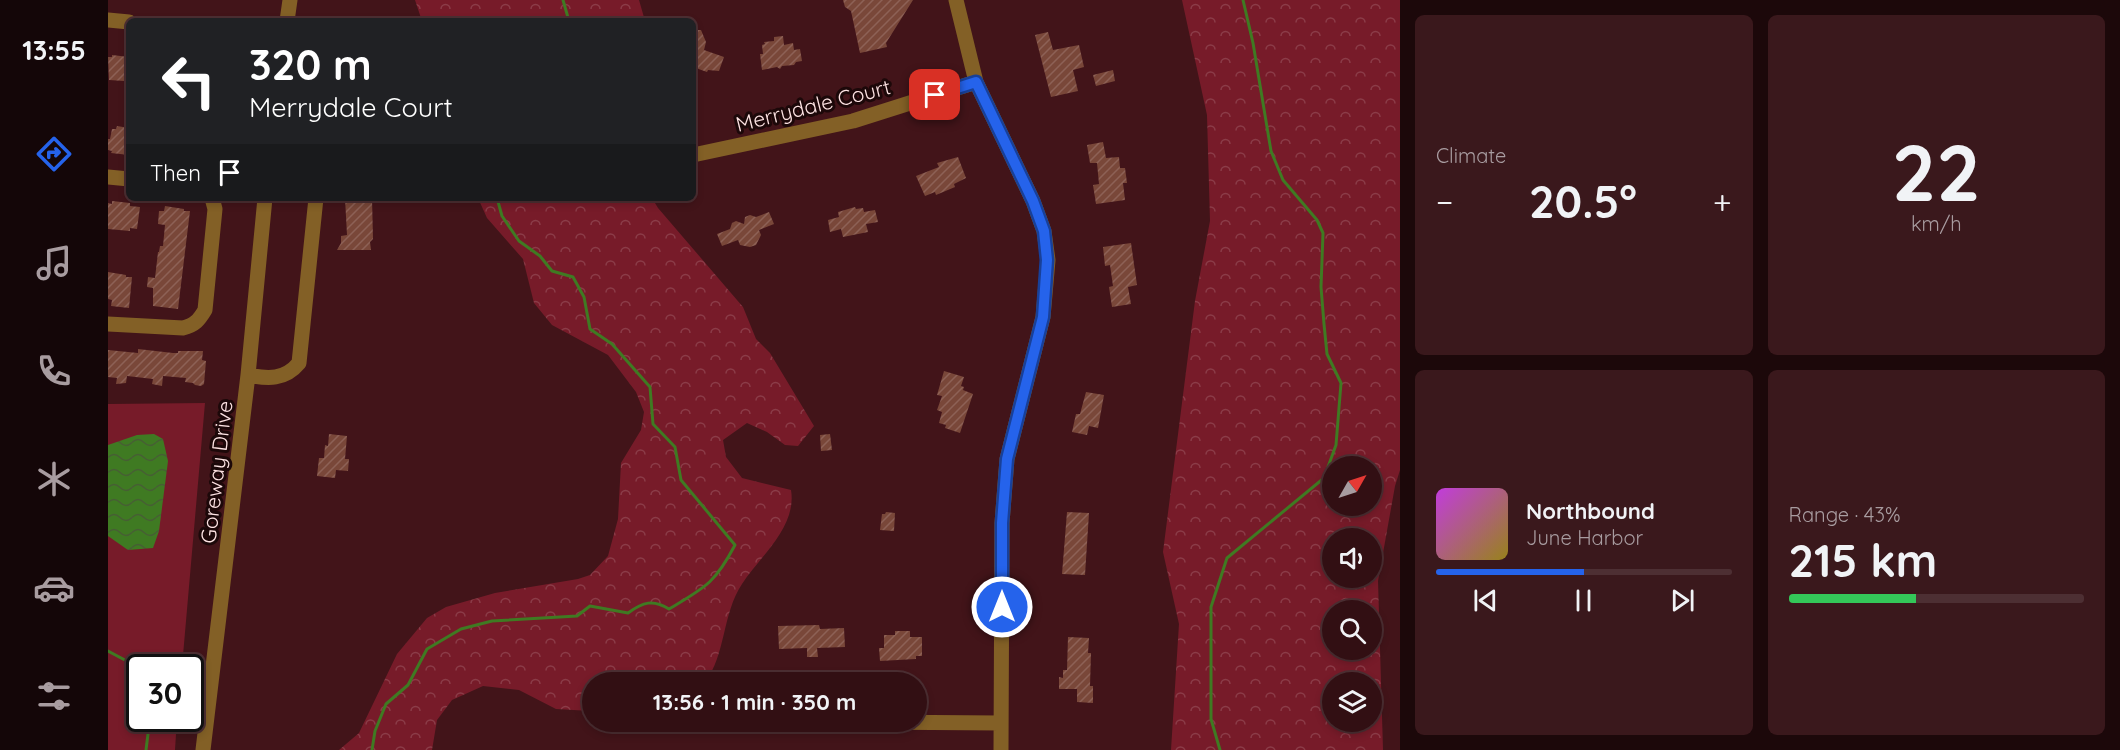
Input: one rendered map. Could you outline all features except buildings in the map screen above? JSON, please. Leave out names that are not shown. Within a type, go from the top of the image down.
[{"type":"street","points":[[287,18],[290,0]]},
{"type":"street","points":[[956,0],[976,82],[1033,201],[1044,231],[1047,260],[1043,317],[1007,459],[1002,523],[1001,750]]},
{"type":"street","points":[[108,20],[126,22]]},
{"type":"street","name":"Merrydale Court","points":[[696,154],[853,121],[976,82]]},
{"type":"street","points":[[108,177],[126,179]]},
{"type":"street","points":[[108,324],[183,328],[200,320],[205,310],[215,209],[213,201]]},
{"type":"street","name":"Goreway Drive","points":[[203,750],[248,375],[265,201]]},
{"type":"street","points":[[248,375],[275,378],[293,370],[299,363],[316,201]]},
{"type":"street","points":[[927,722],[1001,723]]},
{"type":"green space","points":[[415,0],[639,0],[644,18],[421,18]]},
{"type":"green space","points":[[1182,0],[1400,0],[1400,470],[1382,559],[1382,528],[1322,528],[1322,588],[1378,588],[1379,600],[1322,600],[1322,660],[1380,660],[1381,672],[1322,672],[1322,732],[1382,732],[1382,716],[1383,750],[1171,750],[1179,624],[1163,552],[1195,301],[1210,221],[1207,115]]},
{"type":"green space","points":[[479,201],[654,201],[743,307],[756,339],[770,353],[814,426],[798,446],[785,445],[767,432],[747,423],[723,440],[726,457],[742,478],[791,490],[789,516],[776,540],[742,584],[736,596],[711,672],[582,672],[582,710],[556,709],[519,690],[483,686],[452,700],[437,720],[432,750],[339,750],[359,733],[397,654],[427,618],[446,607],[495,593],[590,575],[608,556],[618,519],[621,463],[641,430],[644,412],[636,392],[608,355],[552,325],[534,303],[523,259],[487,218]]},
{"type":"green space","points":[[205,403],[183,654],[126,654],[126,732],[176,732],[175,750],[108,750],[108,404]]},
{"type":"water","points":[[154,434],[163,439],[168,461],[159,531],[153,548],[128,550],[108,536],[108,445],[137,435]]},
{"type":"waterway","points":[[563,0],[568,18]]},
{"type":"waterway","points":[[1220,750],[1211,719],[1211,607],[1227,558],[1324,478],[1336,445],[1341,383],[1327,354],[1321,287],[1323,233],[1317,220],[1283,180],[1271,151],[1253,43],[1243,0]]},
{"type":"waterway","points":[[372,750],[375,731],[386,704],[408,685],[427,649],[461,629],[492,621],[577,616],[590,606],[628,613],[648,603],[669,609],[708,583],[721,568],[735,545],[681,480],[675,447],[653,424],[650,387],[612,344],[590,329],[584,297],[573,277],[552,271],[540,256],[519,241],[502,216],[498,201]]},
{"type":"waterway","points":[[108,651],[126,661]]},
{"type":"waterway","points":[[146,750],[148,732]]},
{"type":"route","points":[[935,95],[976,82],[1033,201],[1044,231],[1047,260],[1043,317],[1007,459],[1002,523],[1002,607]]}]
